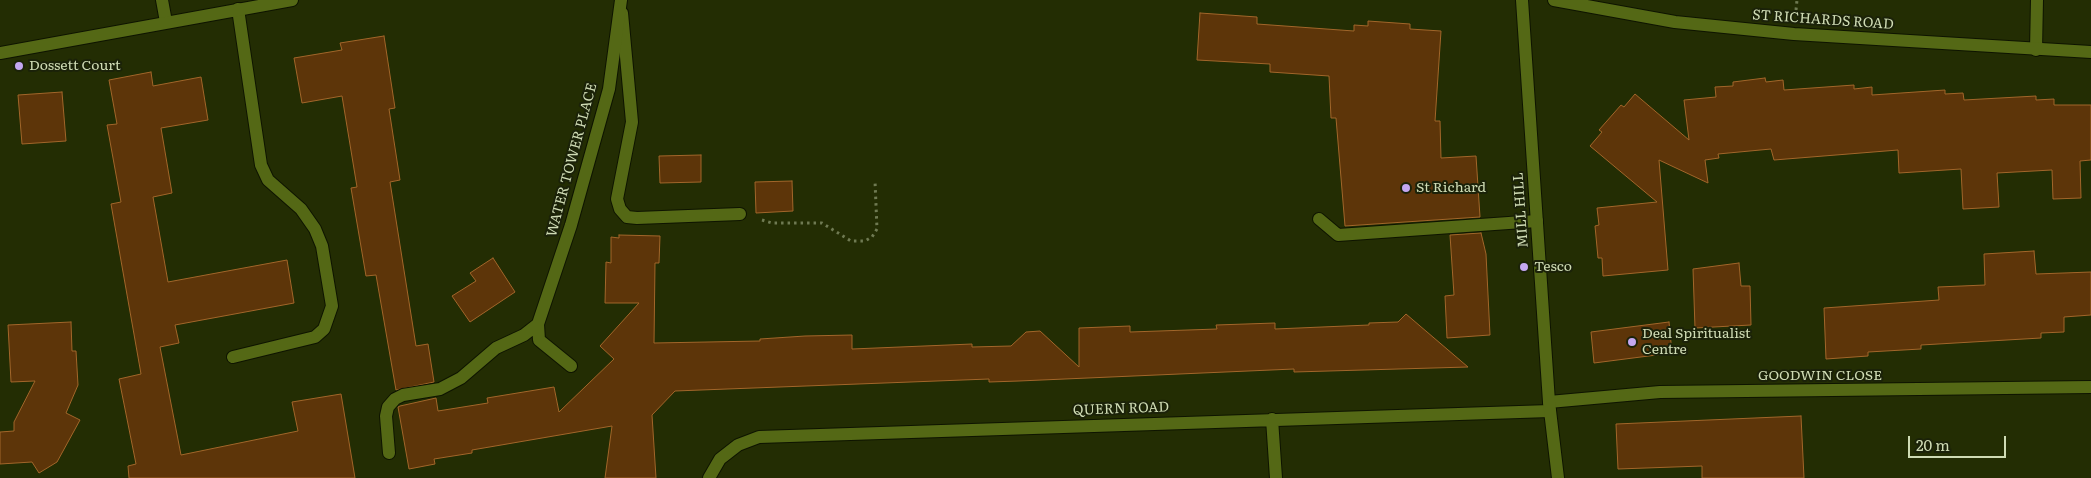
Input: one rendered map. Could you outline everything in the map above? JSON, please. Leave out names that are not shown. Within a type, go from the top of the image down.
[{"type":"street","points":[[162,0],[166,22]]},
{"type":"street","points":[[0,53],[292,0]]},
{"type":"street","name":"MILL HILL","points":[[1522,0],[1550,406],[1558,478]]},
{"type":"street","name":"ST RICHARDS ROAD","points":[[1554,0],[1675,22],[1794,34],[2091,52]]},
{"type":"street","points":[[2036,50],[2037,0]]},
{"type":"street","points":[[621,2],[632,122],[617,199],[620,208],[628,216],[636,218],[740,214]]},
{"type":"street","name":"WATER TOWER PLACE","points":[[538,324],[572,225],[608,89],[621,2]]},
{"type":"street","points":[[233,358],[315,337],[324,329],[332,306],[322,246],[315,230],[300,209],[268,180],[261,165],[238,9]]},
{"type":"street","points":[[1319,219],[1338,235],[1537,222]]},
{"type":"street","points":[[538,324],[539,340],[571,366]]},
{"type":"street","points":[[389,453],[386,416],[388,407],[395,399],[403,395],[440,389],[461,378],[496,348],[524,335],[538,324]]},
{"type":"street","name":"GOODWIN CLOSE","points":[[1550,406],[1660,392],[2091,387]]},
{"type":"street","name":"QUERN ROAD","points":[[709,478],[720,459],[738,445],[759,437],[1272,419],[1550,406]]},
{"type":"street","points":[[1272,419],[1276,478]]},
{"type":"path","points":[[740,214],[772,223],[822,223],[850,241],[865,241],[872,237],[876,229],[875,181]]},
{"type":"building","points":[[1200,13],[1257,17],[1257,24],[1354,31],[1354,25],[1368,26],[1368,21],[1410,24],[1410,29],[1441,31],[1435,121],[1440,121],[1441,158],[1476,156],[1480,217],[1345,226],[1336,118],[1331,118],[1329,76],[1270,72],[1270,64],[1197,60]]},
{"type":"building","points":[[384,36],[395,108],[389,109],[400,180],[390,182],[416,346],[428,344],[434,382],[396,390],[376,275],[366,276],[351,188],[357,187],[342,96],[302,103],[294,58],[342,50],[340,43]]},
{"type":"building","points":[[151,72],[153,86],[201,77],[208,120],[161,128],[172,193],[153,197],[168,282],[287,260],[294,303],[175,325],[179,343],[160,347],[181,455],[298,431],[292,402],[341,394],[355,478],[129,478],[128,466],[136,464],[119,379],[141,374],[111,204],[121,202],[107,125],[117,124],[109,80]]},
{"type":"building","points":[[1765,78],[1766,82],[1783,80],[1784,90],[1854,85],[1854,89],[1872,87],[1872,95],[1945,90],[1945,94],[1963,93],[1964,100],[2036,96],[2036,100],[2054,99],[2054,105],[2091,105],[2091,160],[2080,161],[2081,198],[2053,199],[2052,170],[1997,173],[1999,207],[1963,209],[1961,169],[1899,173],[1898,150],[1774,160],[1771,149],[1718,154],[1719,158],[1705,160],[1708,183],[1659,160],[1668,270],[1603,276],[1602,258],[1598,258],[1595,226],[1599,225],[1597,208],[1657,202],[1590,146],[1602,132],[1599,130],[1621,105],[1624,107],[1635,94],[1689,140],[1684,100],[1716,97],[1715,87],[1733,86],[1733,82]]},
{"type":"building","points":[[62,92],[66,141],[22,144],[18,95]]},
{"type":"building","points":[[701,155],[701,182],[660,183],[659,156]]},
{"type":"building","points":[[792,181],[793,211],[756,213],[755,182]]},
{"type":"building","points":[[1481,233],[1486,254],[1490,335],[1447,338],[1445,296],[1454,295],[1450,235]]},
{"type":"building","points":[[619,235],[660,236],[659,263],[655,263],[654,343],[760,341],[760,339],[805,336],[852,335],[852,349],[972,344],[972,347],[1011,346],[1026,332],[1040,331],[1079,367],[1079,328],[1130,326],[1130,332],[1217,329],[1216,325],[1275,323],[1275,329],[1369,325],[1369,323],[1398,322],[1406,314],[1468,367],[1294,372],[1294,369],[1019,381],[989,382],[989,379],[675,391],[652,415],[656,478],[605,478],[612,426],[472,450],[472,453],[434,459],[435,464],[409,469],[398,407],[436,398],[438,411],[488,403],[487,398],[554,387],[559,412],[614,359],[600,346],[639,303],[605,303],[606,262],[611,263],[611,237],[619,238]]},
{"type":"building","points":[[2034,251],[2036,274],[2091,272],[2091,315],[2064,317],[2064,332],[2041,333],[2041,338],[1921,345],[1921,349],[1868,352],[1868,356],[1826,359],[1824,308],[1939,300],[1938,287],[1985,285],[1984,254]]},
{"type":"building","points":[[493,258],[515,292],[470,322],[452,296],[476,281],[470,273]]},
{"type":"building","points":[[1739,263],[1741,286],[1750,286],[1751,325],[1695,328],[1693,269]]},
{"type":"building","points":[[71,322],[72,351],[76,351],[78,385],[66,413],[80,420],[57,462],[39,473],[32,462],[0,464],[0,432],[14,431],[14,422],[35,381],[11,382],[8,325]]},
{"type":"building","name":"Deal Spiritualist Centre","points":[[1669,322],[1672,353],[1594,363],[1591,332]]},
{"type":"building","points":[[1801,416],[1804,478],[1702,478],[1702,466],[1618,469],[1616,424]]},
{"type":"place","name":"Dossett Court","points":[[19,66]]},
{"type":"place","name":"St Richard","points":[[1406,188]]},
{"type":"place","name":"Tesco","points":[[1524,267]]},
{"type":"place","name":"Deal Spiritualist Centre","points":[[1632,342]]}]
